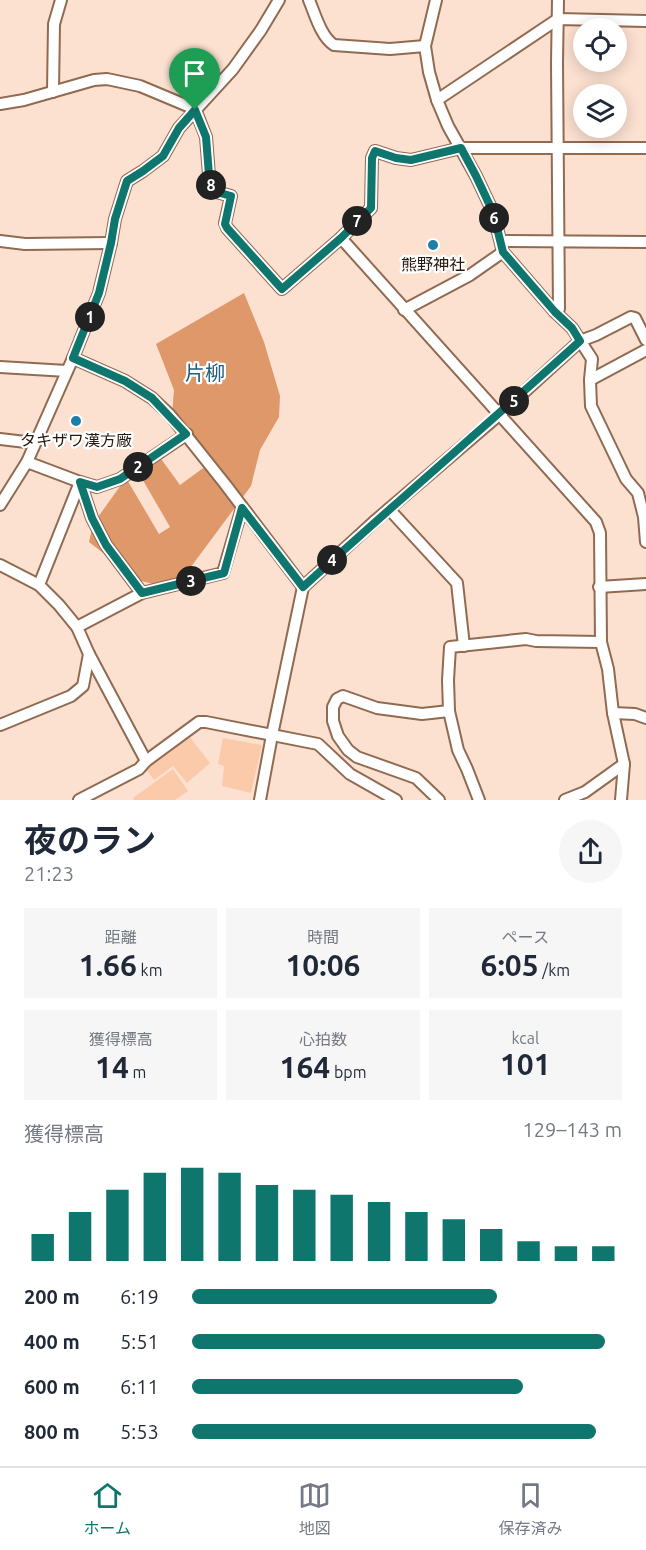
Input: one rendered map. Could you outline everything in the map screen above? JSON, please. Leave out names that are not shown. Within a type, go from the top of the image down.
[{"type":"street","points":[[53,92],[54,24],[61,0]]},
{"type":"street","points":[[0,505],[27,462],[99,293],[115,219],[127,181],[163,156],[179,128],[233,69],[279,0]]},
{"type":"street","points":[[309,0],[321,28],[329,42],[334,45],[390,49],[425,46]]},
{"type":"street","points":[[436,0],[425,46],[437,100],[493,212],[502,246],[555,312],[572,328],[592,359],[591,406],[626,479],[638,493],[644,517],[646,542]]},
{"type":"street","points":[[555,312],[559,309],[558,0]]},
{"type":"street","points":[[437,100],[558,19],[646,21]]},
{"type":"street","points":[[0,104],[94,80],[116,80],[140,86],[195,110],[206,137],[209,175],[213,191],[231,196],[225,224],[282,289],[341,238],[371,208],[372,158],[375,151],[411,160],[461,148],[646,148]]},
{"type":"street","points":[[341,238],[596,522],[600,533],[601,642],[608,669],[613,712],[624,764],[621,800]]},
{"type":"street","points":[[0,241],[25,244],[111,243]]},
{"type":"street","points":[[404,310],[470,275],[502,246],[558,242],[646,242]]},
{"type":"street","points":[[260,800],[303,587],[580,341],[631,317],[635,318],[646,340]]},
{"type":"street","points":[[590,380],[646,350]]},
{"type":"street","points":[[73,358],[125,381],[152,398],[186,434],[303,587]]},
{"type":"street","points":[[0,367],[67,371]]},
{"type":"street","points":[[27,462],[97,487],[120,479],[186,434]]},
{"type":"street","points":[[0,439],[34,443]]},
{"type":"street","points":[[39,585],[80,482]]},
{"type":"street","points":[[80,482],[92,518],[106,545],[142,593]]},
{"type":"street","points":[[77,627],[142,593],[224,573],[242,508]]},
{"type":"street","points":[[389,509],[457,583],[464,646]]},
{"type":"street","points":[[0,565],[39,585],[77,627],[146,761]]},
{"type":"street","points":[[599,586],[646,584]]},
{"type":"street","points":[[479,800],[458,750],[449,711],[450,647],[526,639],[601,642]]},
{"type":"street","points":[[0,725],[71,696],[83,686],[89,654]]},
{"type":"street","points":[[439,800],[416,778],[357,757],[348,750],[338,736],[333,721],[333,707],[337,699],[343,696],[377,708],[422,714],[449,711]]},
{"type":"street","points":[[613,712],[646,717]]},
{"type":"street","points":[[79,800],[139,768],[199,722],[207,722],[318,744],[350,774],[396,800]]},
{"type":"street","points":[[565,800],[585,792],[624,764]]},
{"type":"shaded area","points":[[244,293],[264,342],[280,396],[279,417],[260,450],[251,486],[176,587],[160,586],[138,580],[89,542],[93,524],[126,478],[159,534],[170,527],[137,470],[159,456],[180,485],[210,463],[172,415],[174,390],[156,344]]},
{"type":"shaded area","points":[[189,736],[210,763],[187,783],[173,766],[154,780],[146,769]]},
{"type":"shaded area","points":[[223,738],[262,745],[251,793],[222,786],[224,766],[218,764]]},
{"type":"shaded area","points":[[173,769],[188,791],[175,800],[134,800],[133,798]]},
{"type":"place","name":"熊野神社","points":[[433,245]]},
{"type":"place","name":"タキザワ漢方廠","points":[[76,421]]},
{"type":"district","name":"片柳","points":[[205,373]]},
{"type":"route","points":[[195,110],[206,137],[209,175],[213,191],[231,196],[225,224],[282,289],[341,238],[371,208],[372,158],[375,151],[411,160],[461,148],[493,212],[503,252],[555,312],[572,328],[580,341],[303,587],[242,508],[224,573],[142,593],[106,545],[92,518],[80,482],[97,487],[120,479],[186,434],[152,398],[125,381],[73,358],[99,293],[115,219],[127,181],[163,156],[179,128],[195,110]]}]
